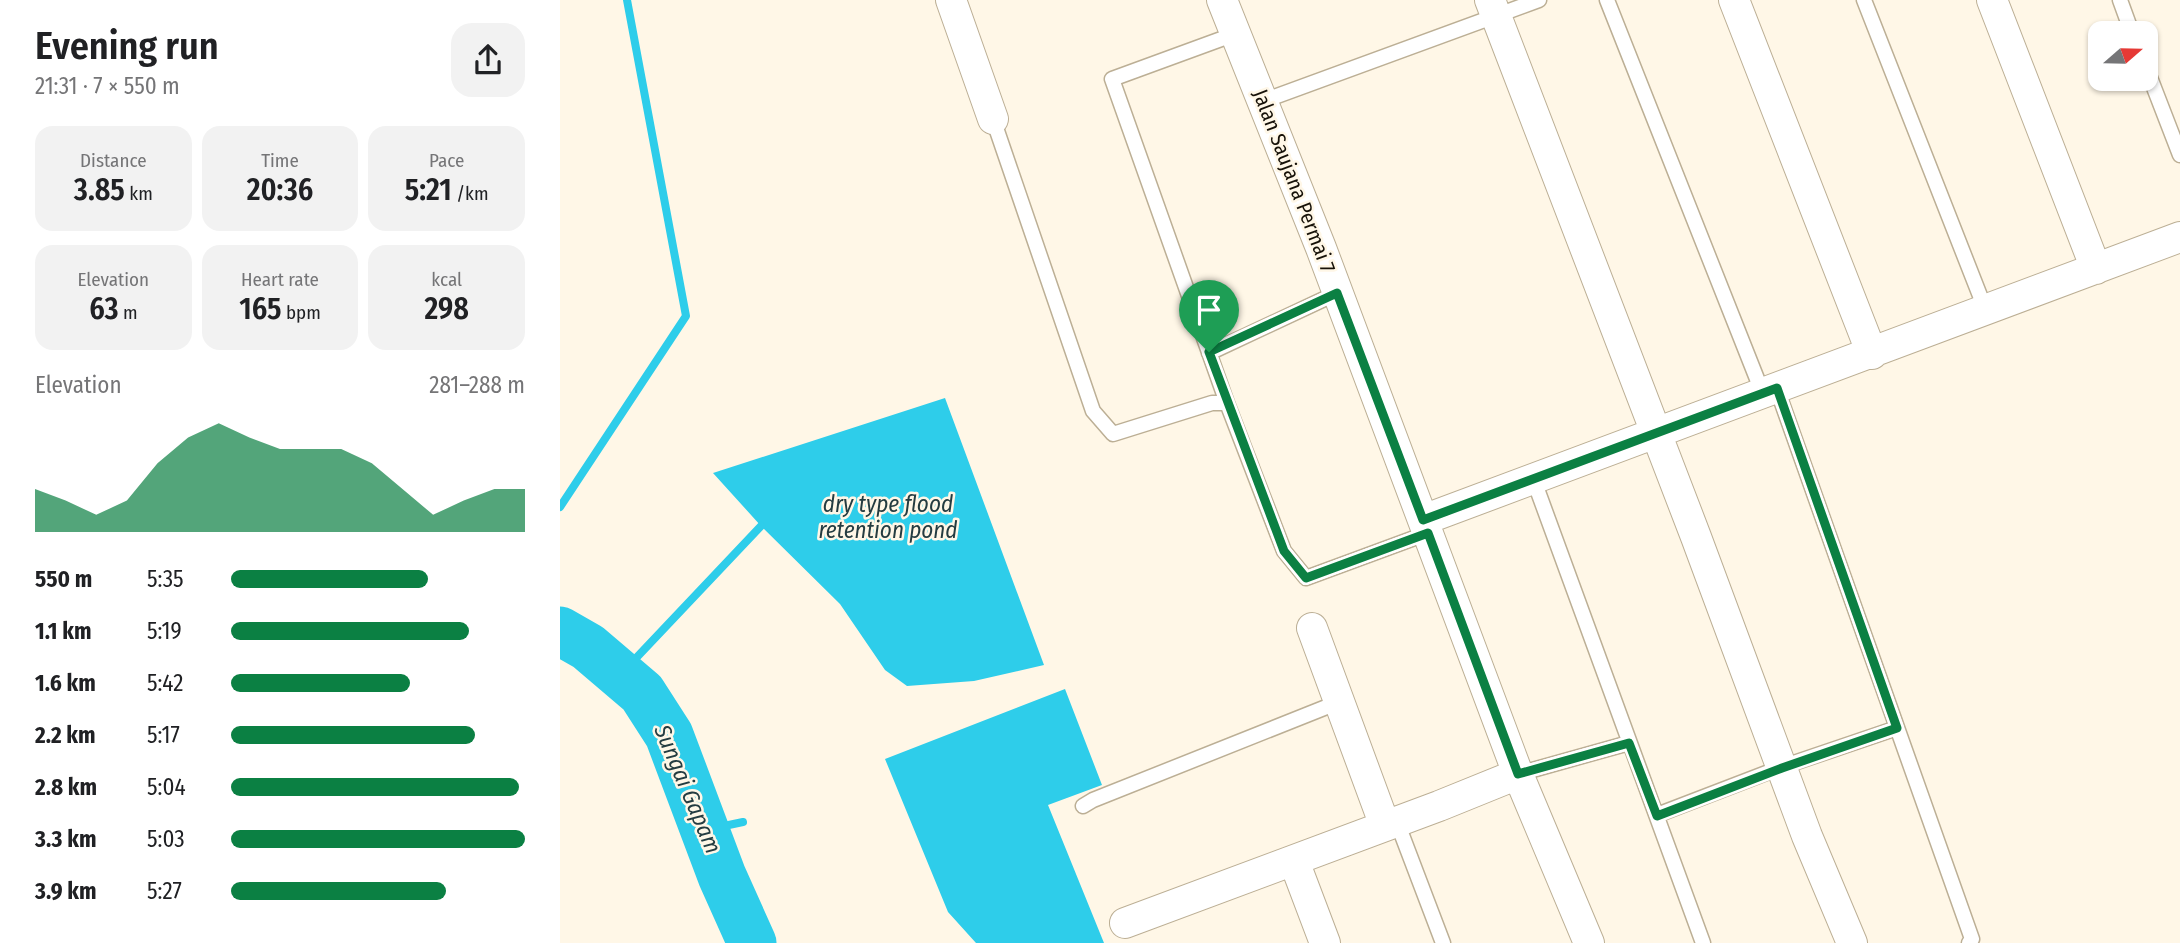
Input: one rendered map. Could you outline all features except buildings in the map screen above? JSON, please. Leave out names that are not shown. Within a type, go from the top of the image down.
[{"type":"street","points":[[951,0],[993,119]]},
{"type":"street","name":"Jalan Saujana Permai 7","points":[[1222,0],[1337,293],[1518,774],[1589,943]]},
{"type":"street","points":[[1734,0],[1872,354]]},
{"type":"street","points":[[1992,0],[2096,269]]},
{"type":"street","points":[[1493,8],[1807,836],[1852,943]]},
{"type":"street","points":[[1426,526],[1533,478],[1872,354],[2180,237]]},
{"type":"street","points":[[1312,628],[1339,702],[1391,824]]},
{"type":"street","points":[[1125,923],[1518,774]]},
{"type":"street","points":[[1294,861],[1325,943]]},
{"type":"lane","points":[[1263,101],[1493,8],[1539,0]]},
{"type":"lane","points":[[1607,0],[1770,391],[1897,728],[1972,939],[1969,943]]},
{"type":"lane","points":[[1864,0],[1986,311]]},
{"type":"lane","points":[[2120,0],[2128,21]]},
{"type":"lane","points":[[1235,34],[1112,79],[1227,403],[1284,551],[1306,578],[1426,526]]},
{"type":"lane","points":[[2155,91],[2180,155]]},
{"type":"lane","points":[[993,119],[1093,411],[1113,434],[1212,402],[1227,403]]},
{"type":"lane","points":[[1209,352],[1337,293]]},
{"type":"lane","points":[[1533,478],[1703,943]]},
{"type":"lane","points":[[1083,806],[1339,702]]},
{"type":"lane","points":[[1657,816],[1897,728]]},
{"type":"lane","points":[[1518,774],[1629,743]]},
{"type":"lane","points":[[1391,824],[1443,943]]},
{"type":"water","name":"dry type flood retention pond","points":[[945,398],[1044,665],[974,681],[907,686],[885,670],[840,604],[761,526],[713,473]]},
{"type":"water","points":[[1065,689],[1102,785],[1048,805],[1104,943],[976,943],[948,912],[885,759]]},
{"type":"waterway","points":[[560,507],[686,316],[627,0]]},
{"type":"waterway","points":[[620,675],[761,526]]},
{"type":"waterway","name":"Sungai Gapam","points":[[560,631],[588,647],[642,693],[669,735],[722,876],[752,943]]},
{"type":"waterway","points":[[705,830],[743,822]]},
{"type":"route","points":[[1337,293],[1423,520],[1777,388],[1897,728],[1657,816],[1629,743],[1518,774],[1428,533],[1306,578],[1284,551],[1209,352],[1337,293]]}]
